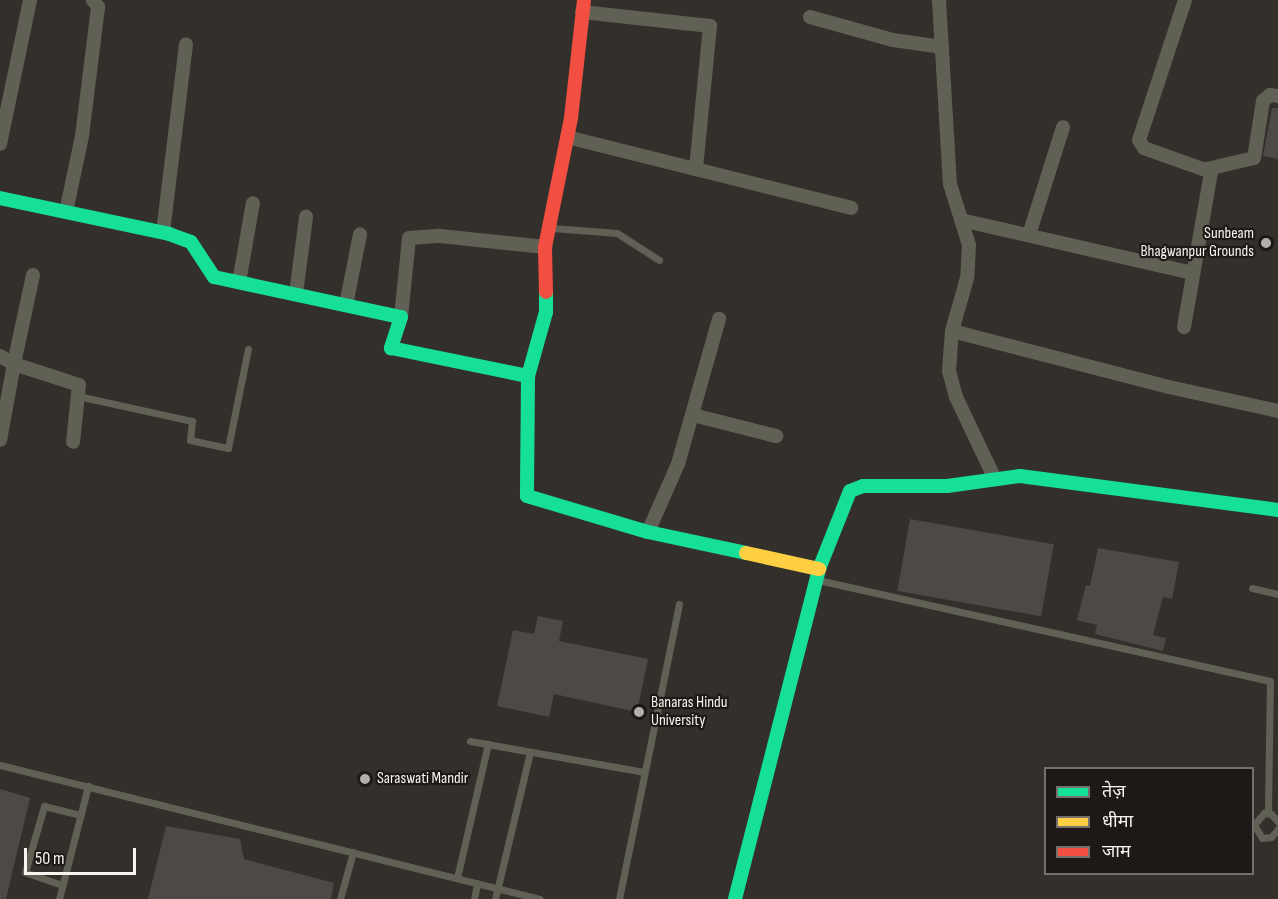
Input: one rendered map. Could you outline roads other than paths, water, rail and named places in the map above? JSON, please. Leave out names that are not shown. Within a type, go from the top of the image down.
[{"type":"street","points":[[0,144],[30,0]]},
{"type":"street","points":[[66,212],[82,136],[98,4],[93,0]]},
{"type":"street","points":[[939,0],[950,184],[969,245],[968,267],[952,331],[949,371],[956,397],[995,479]]},
{"type":"street","points":[[1185,0],[1139,145],[1207,169],[1254,158],[1263,101],[1270,94],[1278,96]]},
{"type":"street","points":[[696,169],[710,26],[583,6],[567,137],[545,247],[546,312],[528,376],[527,496],[648,532],[817,574]]},
{"type":"street","points":[[810,17],[893,40],[942,46]]},
{"type":"street","points":[[163,232],[186,44]]},
{"type":"street","points":[[1029,236],[1063,127]]},
{"type":"street","points":[[567,137],[851,208]]},
{"type":"street","points":[[1184,327],[1192,273],[1212,180],[1207,169]]},
{"type":"street","points":[[0,198],[163,232],[191,242],[214,277],[400,317]]},
{"type":"street","points":[[239,282],[253,203]]},
{"type":"street","points":[[296,294],[306,217]]},
{"type":"street","points":[[961,220],[1192,273]]},
{"type":"street","points":[[346,305],[360,234]]},
{"type":"street","points":[[528,376],[391,348],[400,317],[409,238],[440,236],[545,247]]},
{"type":"street","points":[[0,440],[33,275]]},
{"type":"street","points":[[648,532],[678,464],[719,319]]},
{"type":"street","points":[[952,331],[1169,387],[1278,411]]},
{"type":"street","points":[[0,356],[14,364],[79,385],[73,442]]},
{"type":"street","points":[[693,415],[776,436]]},
{"type":"street","points":[[735,899],[817,574],[850,491],[863,486],[947,486],[1020,476],[1278,510]]},
{"type":"lane","points":[[549,227],[617,233],[659,260]]},
{"type":"lane","points":[[78,396],[192,421],[190,440],[228,448],[248,349]]},
{"type":"lane","points":[[817,574],[1270,681],[1268,813],[1278,822]]},
{"type":"lane","points":[[1252,588],[1278,594]]},
{"type":"lane","points":[[619,899],[679,604]]},
{"type":"lane","points":[[470,741],[644,772]]},
{"type":"lane","points":[[457,878],[488,744]]},
{"type":"lane","points":[[495,899],[530,752]]},
{"type":"lane","points":[[0,765],[540,899]]},
{"type":"lane","points":[[59,899],[88,786]]},
{"type":"lane","points":[[62,885],[25,872],[44,806],[81,815]]},
{"type":"lane","points":[[1268,813],[1255,821],[1256,832],[1266,838],[1278,829]]},
{"type":"lane","points":[[340,899],[353,852]]},
{"type":"lane","points":[[474,899],[477,883]]},
{"type":"place","name":"Sunbeam Bhagwanpur Grounds","points":[[1266,243]]},
{"type":"place","name":"Banaras Hindu University","points":[[639,712]]},
{"type":"place","name":"Saraswati Mandir","points":[[365,779]]}]
